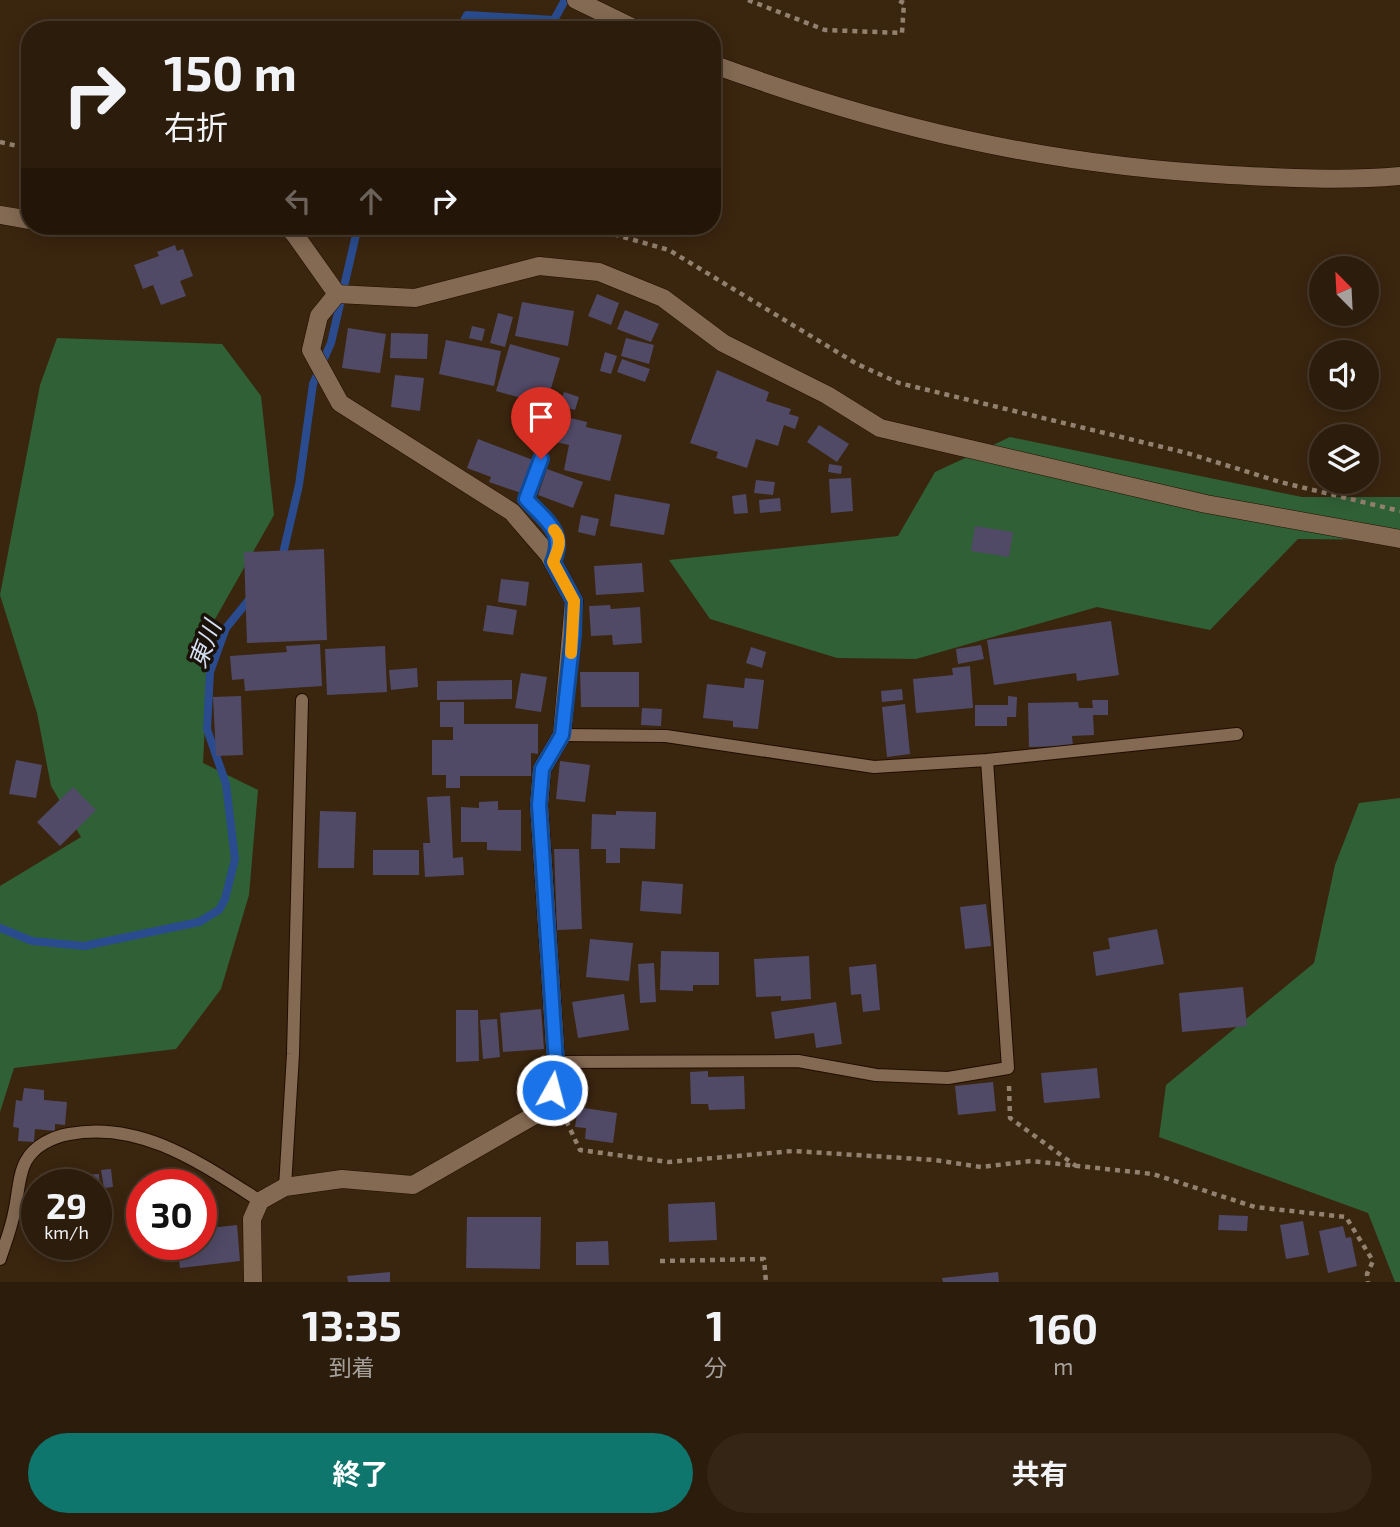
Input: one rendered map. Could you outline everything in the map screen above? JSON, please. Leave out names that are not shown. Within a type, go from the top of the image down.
[{"type":"street","points":[[576,0],[619,21]]},
{"type":"street","points":[[721,67],[830,106],[964,141],[1038,155],[1209,174],[1304,178],[1400,176]]},
{"type":"street","points":[[0,215],[21,218]]},
{"type":"street","points":[[295,235],[337,294]]},
{"type":"street","points":[[337,294],[415,298],[539,266],[599,272],[663,298],[723,344],[827,395],[880,428],[1206,504],[1400,539]]},
{"type":"street","points":[[253,1282],[252,1219],[260,1201],[285,1187],[342,1179],[413,1185],[535,1115],[552,1090],[556,1062],[539,805],[542,769],[562,735],[574,601],[553,562],[512,512],[340,403],[311,350],[319,316],[337,294]]},
{"type":"lane","points":[[541,459],[526,499],[558,536],[559,547],[553,562]]},
{"type":"lane","points":[[285,1187],[293,1054],[302,700]]},
{"type":"lane","points":[[562,735],[666,736],[874,767],[987,760],[1237,734]]},
{"type":"lane","points":[[556,1062],[798,1061],[876,1075],[948,1078],[1008,1068],[987,760]]},
{"type":"lane","points":[[0,1259],[13,1218],[24,1163],[37,1147],[61,1135],[94,1129],[155,1140],[206,1166],[260,1201]]},
{"type":"path","points":[[748,0],[825,30],[902,33],[904,4],[898,0]]},
{"type":"path","points":[[0,142],[21,147]]},
{"type":"path","points":[[617,235],[669,250],[857,364],[899,383],[1187,453],[1280,482],[1400,511]]},
{"type":"path","points":[[1008,1068],[1010,1118],[1076,1166]]},
{"type":"path","points":[[552,1090],[580,1150],[668,1162],[793,1151],[935,1160],[981,1167],[1031,1161],[1153,1174],[1255,1207],[1346,1217],[1373,1261],[1367,1273],[1368,1282]]},
{"type":"path","points":[[660,1261],[764,1259],[766,1282]]},
{"type":"green space","points":[[57,338],[222,344],[261,396],[274,515],[210,628],[203,763],[258,790],[249,895],[221,989],[176,1049],[14,1068],[0,1112],[0,886],[81,837],[51,786],[37,713],[0,595],[40,385]]},
{"type":"green space","points":[[1010,437],[1302,497],[1400,497],[1400,540],[1298,539],[1210,630],[1097,607],[916,659],[837,658],[710,619],[669,560],[898,536],[935,472]]},
{"type":"green space","points":[[1400,798],[1400,1282],[1395,1282],[1368,1213],[1159,1137],[1166,1085],[1314,963],[1335,865],[1359,803]]},
{"type":"building","points":[[175,245],[177,251],[183,249],[193,276],[180,281],[186,296],[161,305],[153,285],[143,289],[134,265],[159,256],[157,252]]},
{"type":"building","points":[[597,294],[619,303],[611,325],[588,316]]},
{"type":"building","points":[[522,302],[574,311],[568,346],[515,336]]},
{"type":"building","points":[[625,310],[659,324],[651,342],[617,329]]},
{"type":"building","points":[[498,313],[513,317],[505,347],[490,343]]},
{"type":"building","points":[[472,326],[485,329],[482,341],[469,338]]},
{"type":"building","points":[[348,328],[386,334],[380,373],[342,368]]},
{"type":"building","points":[[391,333],[428,334],[427,359],[390,358]]},
{"type":"building","points":[[626,338],[654,345],[649,364],[621,356]]},
{"type":"building","points":[[446,340],[501,351],[494,386],[439,374]]},
{"type":"building","points":[[510,344],[560,358],[546,405],[496,391]]},
{"type":"building","points":[[605,352],[617,356],[611,374],[600,371]]},
{"type":"building","points":[[622,359],[650,369],[645,382],[617,372]]},
{"type":"building","points":[[717,370],[769,392],[766,401],[791,409],[789,414],[799,417],[795,429],[784,425],[778,446],[756,439],[747,468],[716,458],[718,452],[690,443]]},
{"type":"building","points":[[395,375],[424,378],[420,411],[391,407]]},
{"type":"building","points":[[564,392],[579,397],[575,410],[559,406]]},
{"type":"building","points":[[562,416],[587,422],[586,427],[622,435],[610,481],[564,470],[569,445],[556,442]]},
{"type":"building","points":[[819,425],[849,444],[837,462],[807,442]]},
{"type":"building","points":[[478,439],[533,460],[521,493],[489,482],[491,477],[467,468]]},
{"type":"building","points":[[829,464],[842,466],[841,474],[828,472]]},
{"type":"building","points":[[547,469],[583,482],[573,508],[538,495]]},
{"type":"building","points":[[851,478],[853,511],[831,513],[829,479]]},
{"type":"building","points":[[756,480],[775,482],[773,495],[754,493]]},
{"type":"building","points":[[615,494],[670,504],[664,535],[610,526]]},
{"type":"building","points":[[746,494],[748,513],[734,514],[732,496]]},
{"type":"building","points":[[780,498],[781,511],[760,513],[759,500]]},
{"type":"building","points":[[581,515],[599,519],[595,536],[578,532]]},
{"type":"building","points":[[975,526],[1013,532],[1009,557],[971,551]]},
{"type":"building","points":[[324,549],[327,640],[247,643],[244,552]]},
{"type":"building","points":[[642,563],[644,592],[596,595],[594,566]]},
{"type":"building","points":[[501,579],[529,582],[526,606],[498,602]]},
{"type":"building","points":[[487,605],[517,610],[513,635],[483,631]]},
{"type":"building","points":[[610,605],[611,609],[640,607],[642,643],[613,645],[612,635],[591,636],[589,606]]},
{"type":"building","points":[[1111,621],[1119,675],[1077,681],[1076,673],[994,685],[987,640]]},
{"type":"building","points":[[320,644],[322,686],[245,691],[244,679],[232,680],[230,656],[287,652],[286,646]]},
{"type":"building","points":[[981,645],[984,659],[958,664],[956,649]]},
{"type":"building","points":[[385,646],[387,692],[327,695],[325,649]]},
{"type":"building","points":[[751,647],[766,652],[762,668],[746,663]]},
{"type":"building","points":[[970,666],[973,708],[916,713],[913,679],[953,675],[952,668]]},
{"type":"building","points":[[417,668],[418,687],[391,690],[389,670]]},
{"type":"building","points":[[580,672],[639,672],[639,707],[581,707]]},
{"type":"building","points":[[521,673],[547,677],[541,712],[515,708]]},
{"type":"building","points":[[745,678],[764,680],[758,729],[733,727],[733,721],[703,718],[707,684],[744,688]]},
{"type":"building","points":[[512,680],[512,699],[437,700],[437,681]]},
{"type":"building","points":[[902,689],[903,700],[882,702],[881,691]]},
{"type":"building","points":[[241,696],[243,755],[216,756],[213,697]]},
{"type":"building","points":[[1008,696],[1017,697],[1016,717],[1007,717],[1007,726],[975,726],[975,705],[1008,705]]},
{"type":"building","points":[[1092,700],[1108,700],[1108,715],[1093,715],[1094,735],[1072,736],[1073,746],[1029,747],[1028,703],[1078,702],[1079,708],[1093,708]]},
{"type":"building","points":[[440,702],[464,702],[464,724],[538,724],[538,754],[531,753],[531,776],[460,776],[460,788],[446,788],[446,775],[432,775],[432,740],[453,740],[453,727],[440,727]]},
{"type":"building","points":[[905,704],[910,754],[887,757],[882,707]]},
{"type":"building","points":[[642,708],[662,709],[661,726],[641,725]]},
{"type":"building","points":[[16,760],[42,765],[36,798],[9,794]]},
{"type":"building","points":[[560,761],[590,765],[585,802],[556,799]]},
{"type":"building","points":[[73,787],[96,810],[60,846],[37,822]]},
{"type":"building","points":[[450,796],[453,858],[463,857],[464,875],[425,877],[423,843],[430,843],[427,797]]},
{"type":"building","points":[[498,801],[498,810],[521,810],[521,851],[487,850],[487,842],[461,842],[461,807],[479,808],[479,802]]},
{"type":"building","points":[[320,811],[356,812],[354,868],[318,868]]},
{"type":"building","points":[[616,811],[656,812],[655,849],[620,848],[620,863],[606,863],[606,849],[591,849],[592,814],[616,815]]},
{"type":"building","points":[[554,849],[579,849],[582,929],[557,930]]},
{"type":"building","points":[[373,850],[419,850],[419,875],[373,875]]},
{"type":"building","points":[[642,881],[683,884],[681,914],[640,911]]},
{"type":"building","points":[[986,904],[991,946],[965,949],[960,907]]},
{"type":"building","points":[[1157,929],[1164,964],[1096,976],[1093,952],[1110,949],[1108,938]]},
{"type":"building","points":[[590,939],[633,943],[629,981],[586,977]]},
{"type":"building","points":[[661,951],[719,952],[719,985],[693,985],[693,991],[660,990]]},
{"type":"building","points":[[809,956],[811,999],[781,1001],[781,996],[756,997],[754,959]]},
{"type":"building","points":[[654,963],[656,1002],[640,1003],[638,964]]},
{"type":"building","points":[[876,964],[880,1010],[863,1012],[861,994],[851,995],[849,967]]},
{"type":"building","points":[[1243,987],[1247,1026],[1182,1032],[1179,993]]},
{"type":"building","points":[[624,994],[629,1030],[578,1038],[572,1002]]},
{"type":"building","points":[[836,1002],[842,1044],[816,1048],[814,1033],[775,1039],[771,1012]]},
{"type":"building","points":[[541,1009],[544,1049],[503,1052],[500,1013]]},
{"type":"building","points":[[456,1010],[478,1010],[479,1061],[456,1062]]},
{"type":"building","points":[[497,1019],[500,1057],[483,1059],[480,1020]]},
{"type":"building","points":[[1097,1068],[1100,1098],[1044,1103],[1041,1073]]},
{"type":"building","points":[[708,1071],[708,1077],[744,1076],[745,1109],[709,1110],[708,1104],[691,1104],[690,1072]]},
{"type":"building","points":[[993,1082],[996,1111],[958,1115],[955,1086]]},
{"type":"building","points":[[24,1088],[44,1090],[44,1100],[67,1102],[65,1125],[55,1124],[55,1131],[35,1129],[34,1142],[18,1141],[19,1128],[13,1127],[16,1100],[22,1101]]},
{"type":"building","points":[[578,1107],[617,1113],[613,1143],[585,1139],[586,1128],[575,1127]]},
{"type":"building","points":[[715,1202],[717,1240],[669,1242],[668,1204]]},
{"type":"building","points":[[1219,1215],[1248,1216],[1247,1231],[1218,1230]]},
{"type":"building","points":[[467,1217],[541,1217],[540,1269],[466,1268]]},
{"type":"building","points":[[1303,1221],[1309,1255],[1286,1259],[1280,1225]]},
{"type":"building","points":[[237,1225],[240,1261],[180,1268],[179,1260],[217,1260],[217,1227]]},
{"type":"building","points":[[1343,1226],[1346,1238],[1351,1237],[1357,1266],[1328,1273],[1319,1231]]},
{"type":"building","points":[[608,1241],[609,1265],[576,1265],[576,1242]]},
{"type":"building","points":[[390,1272],[390,1282],[348,1282],[347,1276]]},
{"type":"building","points":[[998,1272],[999,1282],[943,1282],[942,1278]]},
{"type":"waterway","name":"東川","points":[[464,21],[467,15],[554,20],[565,0]]},
{"type":"waterway","name":"東川","points":[[282,558],[299,485],[313,384],[331,343],[356,235]]},
{"type":"waterway","name":"東川","points":[[0,928],[32,941],[84,946],[199,922],[219,910],[225,899],[235,859],[226,784],[207,729],[210,672],[226,628],[252,596]]},
{"type":"slow traffic","points":[[554,530],[558,536],[559,547],[553,562],[574,601],[571,653]]},
{"type":"route","points":[[541,459],[526,499],[558,536],[559,547],[553,562],[574,601],[562,735],[542,769],[539,805],[556,1062],[552,1090]]}]
